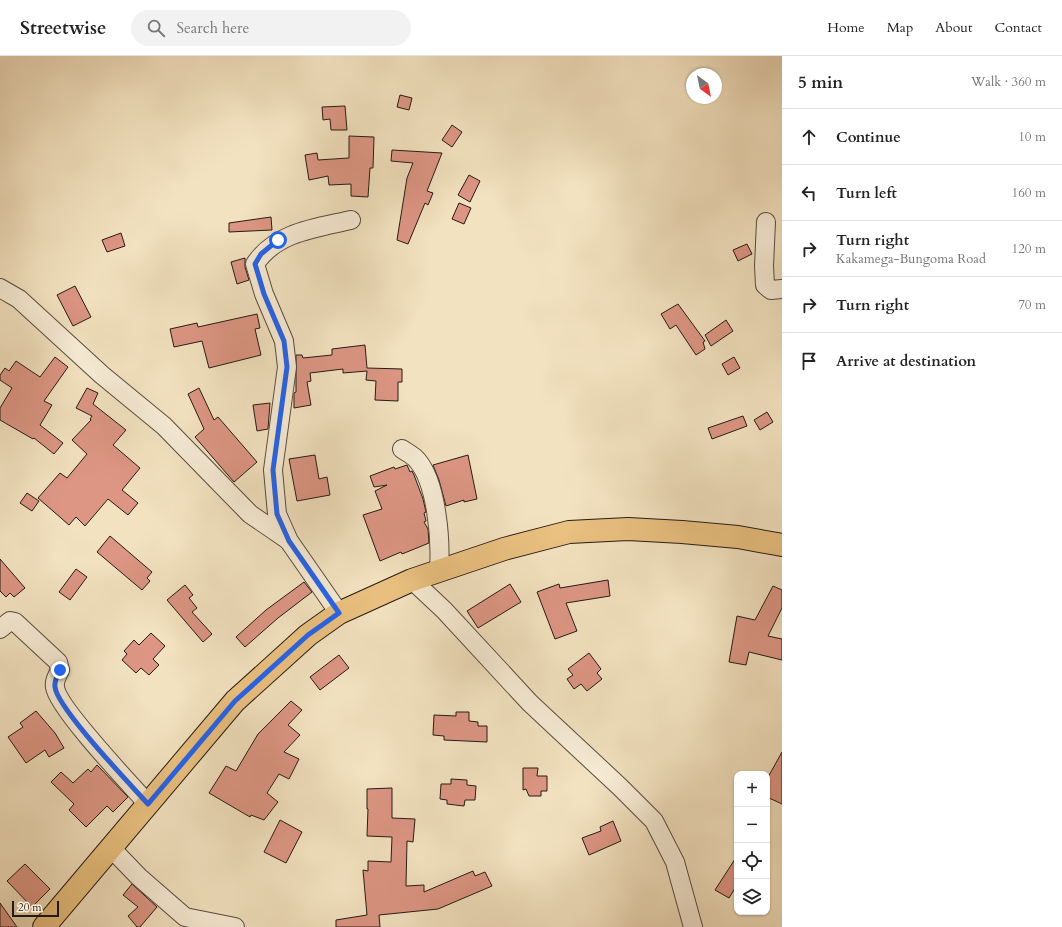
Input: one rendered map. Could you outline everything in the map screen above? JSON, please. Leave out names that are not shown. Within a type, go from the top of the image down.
[{"type":"main road","points":[[44,927],[235,701],[308,635],[339,613],[412,580],[439,570],[504,549],[569,532],[628,529],[682,532],[738,537],[782,545]]},
{"type":"street","points":[[339,613],[289,541],[277,514],[273,470],[287,367],[284,341],[264,294],[255,264],[261,254],[278,240],[312,228],[351,220]]},
{"type":"street","points":[[766,222],[764,266],[765,285],[771,290],[782,289]]},
{"type":"street","points":[[0,288],[19,299],[102,374],[164,426],[250,514],[289,541]]},
{"type":"street","points":[[402,449],[416,459],[425,474],[439,527],[439,570]]},
{"type":"street","points":[[412,580],[444,610],[530,703],[654,821],[675,862],[693,927]]},
{"type":"street","points":[[0,629],[10,622],[15,622],[58,662],[60,670],[55,679],[55,688],[60,699],[91,740],[148,804]]},
{"type":"street","points":[[111,848],[139,877],[185,917],[234,927]]},
{"type":"building","points":[[400,95],[412,98],[409,110],[397,107]]},
{"type":"building","points":[[345,106],[347,130],[331,130],[330,119],[323,120],[322,107]]},
{"type":"building","points":[[452,125],[462,132],[452,147],[442,140]]},
{"type":"building","points":[[349,136],[374,137],[373,168],[370,168],[368,197],[351,196],[351,184],[329,185],[328,176],[309,180],[305,155],[317,153],[318,160],[349,158]]},
{"type":"building","points":[[392,150],[442,153],[427,191],[433,193],[428,205],[425,203],[408,244],[397,240],[407,178],[413,163],[391,161]]},
{"type":"building","points":[[469,175],[480,181],[470,202],[458,195]]},
{"type":"building","points":[[459,203],[471,208],[464,224],[452,219]]},
{"type":"building","points":[[271,217],[272,230],[229,232],[229,223]]},
{"type":"building","points":[[121,233],[125,246],[107,252],[102,240]]},
{"type":"building","points":[[747,244],[752,254],[738,261],[733,250]]},
{"type":"building","points":[[245,258],[245,267],[249,280],[237,284],[231,262]]},
{"type":"building","points":[[75,286],[91,317],[73,326],[57,295]]},
{"type":"building","points":[[678,304],[705,341],[703,342],[705,349],[696,355],[676,325],[670,329],[661,314]]},
{"type":"building","points":[[257,314],[260,328],[255,329],[261,355],[209,368],[202,341],[174,347],[170,329],[197,323],[198,327]]},
{"type":"building","points":[[726,320],[733,331],[711,346],[705,335]]},
{"type":"building","points":[[365,345],[367,368],[402,369],[402,382],[398,382],[398,401],[375,400],[376,381],[366,380],[367,371],[343,373],[343,369],[310,373],[311,381],[307,382],[311,405],[294,408],[294,393],[296,392],[296,355],[302,355],[303,358],[332,355],[332,349]]},
{"type":"building","points":[[55,357],[68,367],[44,401],[52,405],[40,425],[63,443],[54,454],[34,438],[33,439],[0,420],[0,408],[12,388],[0,380],[0,375],[5,368],[9,371],[16,361],[40,377]]},
{"type":"building","points":[[734,357],[740,368],[728,375],[722,364]]},
{"type":"building","points":[[87,388],[98,393],[93,404],[126,430],[113,445],[140,468],[122,490],[138,503],[128,515],[108,499],[85,526],[76,517],[69,525],[38,498],[60,473],[67,478],[87,454],[72,440],[91,420],[90,419],[92,416],[76,408]]},
{"type":"building","points":[[199,388],[214,420],[218,417],[257,462],[234,482],[195,437],[204,429],[188,394]]},
{"type":"building","points":[[270,403],[268,429],[257,431],[253,405]]},
{"type":"building","points":[[767,412],[773,422],[760,430],[754,420]]},
{"type":"building","points":[[743,416],[747,426],[712,439],[708,428]]},
{"type":"building","points":[[315,455],[319,479],[327,477],[330,495],[297,501],[289,459]]},
{"type":"building","points":[[468,455],[477,499],[464,502],[464,500],[446,506],[433,465]]},
{"type":"building","points":[[407,465],[410,472],[412,471],[414,475],[423,499],[426,512],[424,513],[426,521],[424,522],[428,529],[429,543],[402,554],[401,552],[380,561],[363,515],[382,509],[375,491],[387,485],[374,487],[370,476],[394,467],[395,469]]},
{"type":"building","points":[[27,493],[39,501],[32,511],[20,503]]},
{"type":"building","points":[[110,536],[152,572],[147,578],[150,581],[142,590],[97,552]]},
{"type":"building","points":[[0,559],[25,588],[14,597],[10,593],[6,597],[0,591]]},
{"type":"building","points":[[76,569],[87,577],[70,600],[59,592]]},
{"type":"building","points":[[608,580],[610,596],[566,603],[577,631],[555,639],[537,592],[559,584],[560,588]]},
{"type":"building","points":[[304,582],[312,592],[278,618],[245,647],[236,637],[266,610]]},
{"type":"building","points":[[510,584],[521,602],[478,628],[467,611]]},
{"type":"building","points":[[185,585],[193,595],[189,598],[197,608],[192,612],[212,634],[203,642],[167,600]]},
{"type":"building","points":[[773,586],[782,590],[782,608],[768,636],[782,639],[782,660],[749,652],[746,665],[729,662],[737,616],[755,620]]},
{"type":"building","points":[[151,633],[165,646],[153,659],[159,665],[149,675],[141,668],[136,673],[122,660],[127,654],[124,651],[134,640],[139,645]]},
{"type":"building","points":[[589,653],[601,669],[597,673],[602,679],[587,691],[581,684],[574,689],[567,679],[573,675],[568,669]]},
{"type":"building","points":[[339,655],[349,668],[320,690],[310,677]]},
{"type":"building","points":[[291,701],[302,710],[288,725],[300,735],[284,752],[299,759],[289,779],[279,774],[267,793],[278,802],[264,820],[251,815],[250,817],[209,793],[226,766],[236,771],[258,734]]},
{"type":"building","points":[[36,711],[55,733],[64,748],[49,757],[45,750],[26,763],[8,737],[23,727],[20,723]]},
{"type":"building","points":[[456,712],[469,712],[469,721],[478,722],[478,726],[487,726],[487,742],[444,740],[444,736],[433,735],[434,715],[456,716]]},
{"type":"building","points":[[782,752],[782,804],[770,798],[770,774]]},
{"type":"building","points":[[97,765],[128,797],[113,812],[107,806],[86,827],[69,810],[74,804],[51,782],[61,772],[73,783],[88,769],[91,772]]},
{"type":"building","points":[[523,768],[538,768],[537,776],[547,776],[547,791],[541,791],[541,796],[529,796],[526,789],[523,790]]},
{"type":"building","points":[[451,779],[467,780],[467,785],[476,786],[475,800],[465,800],[464,806],[447,804],[447,800],[440,799],[441,784],[451,784]]},
{"type":"building","points":[[392,788],[392,818],[415,819],[413,842],[407,841],[406,886],[424,885],[424,892],[473,871],[475,876],[485,872],[492,886],[438,909],[379,915],[380,927],[336,927],[336,920],[367,915],[363,870],[368,871],[368,861],[391,862],[392,837],[367,836],[367,789]]},
{"type":"building","points":[[280,820],[302,832],[286,863],[264,852]]},
{"type":"building","points":[[613,821],[621,841],[589,855],[582,838],[601,831],[600,827]]},
{"type":"building","points":[[734,861],[734,890],[729,898],[715,890]]},
{"type":"building","points":[[25,864],[50,889],[32,907],[7,881]]},
{"type":"building","points":[[132,884],[157,907],[140,927],[137,927],[128,916],[138,907],[123,895]]},
{"type":"building","points":[[0,903],[17,927],[0,927]]},
{"type":"route","points":[[60,670],[55,679],[55,688],[60,699],[91,740],[148,804],[235,701],[308,635],[339,613],[289,541],[277,514],[273,470],[282,413],[287,367],[284,341],[264,294],[255,264],[261,254],[278,240]]}]
